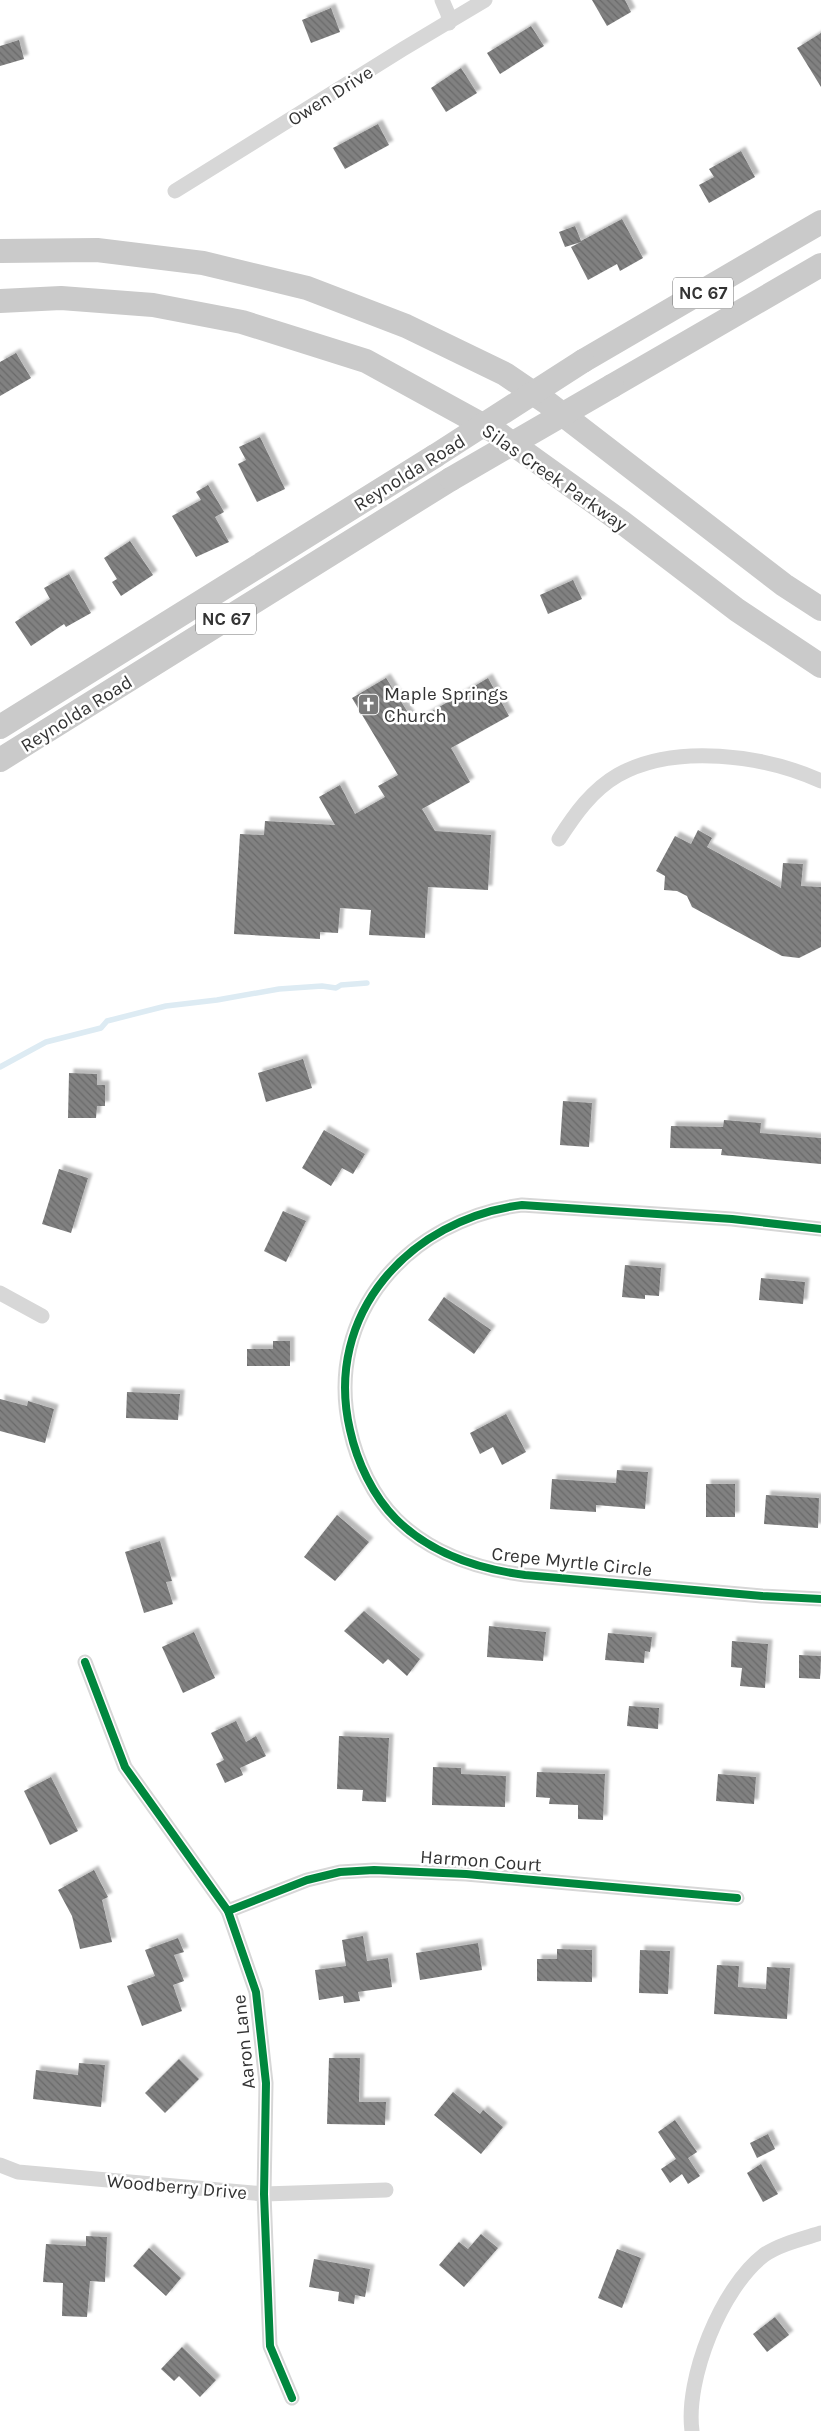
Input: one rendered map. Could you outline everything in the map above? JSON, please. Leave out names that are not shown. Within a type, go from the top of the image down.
[{"type":"main road","name":"Reynolda Road","points":[[0,727],[435,456],[583,361],[821,222]]},
{"type":"main road","points":[[0,251],[97,250],[203,263],[307,288],[406,326],[512,379],[549,404],[784,585],[821,609]]},
{"type":"main road","name":"Reynolda Road","points":[[0,760],[451,478],[821,265]]},
{"type":"main road","name":"Silas Creek Parkway","points":[[0,301],[61,298],[154,305],[242,322],[366,362],[498,434],[623,523],[737,610],[821,666]]},
{"type":"street","points":[[442,0],[448,14],[449,23]]},
{"type":"street","name":"Owen Drive","points":[[175,191],[485,0]]},
{"type":"street","points":[[559,839],[578,810],[597,790],[618,775],[653,762],[687,757],[731,757],[797,770],[821,781]]},
{"type":"street","name":"Crepe Myrtle Circle","points":[[821,1228],[713,1218],[522,1205],[505,1207],[465,1220],[441,1230],[421,1245],[378,1285],[365,1307],[353,1339],[346,1364],[344,1388],[346,1414],[353,1447],[363,1470],[380,1499],[396,1519],[416,1535],[444,1553],[468,1564],[492,1571],[526,1575],[762,1596],[821,1599]]},
{"type":"street","points":[[0,1293],[42,1316]]},
{"type":"street","name":"Aaron Lane","points":[[84,1662],[125,1767],[228,1911],[256,1992],[266,2083],[264,2194],[270,2346],[292,2398]]},
{"type":"street","name":"Harmon Court","points":[[228,1911],[307,1880],[340,1872],[374,1870],[466,1874],[737,1898]]},
{"type":"street","name":"Woodberry Drive","points":[[0,2165],[18,2172],[264,2194],[386,2190]]},
{"type":"street","points":[[692,2431],[692,2396],[696,2371],[708,2339],[732,2293],[764,2255],[786,2244],[821,2233]]},
{"type":"building","points":[[592,0],[625,0],[631,12],[607,26]]},
{"type":"building","points":[[331,8],[340,32],[311,43],[302,20]]},
{"type":"building","points":[[531,26],[544,46],[500,74],[487,53]]},
{"type":"building","points":[[821,33],[821,87],[797,48]]},
{"type":"building","points":[[19,40],[24,59],[0,66],[0,46]]},
{"type":"building","points":[[461,68],[477,93],[446,112],[431,88]]},
{"type":"building","points":[[378,124],[389,145],[345,169],[333,148]]},
{"type":"building","points":[[741,151],[755,177],[709,203],[699,185],[714,177],[709,169]]},
{"type":"building","points":[[622,219],[643,258],[620,271],[617,264],[588,280],[571,247],[581,242],[565,247],[559,232],[575,226],[581,241]]},
{"type":"building","points":[[16,353],[31,378],[0,396],[0,362]]},
{"type":"building","points":[[260,437],[285,489],[257,502],[238,464],[246,460],[239,447]]},
{"type":"building","points":[[208,485],[224,512],[215,517],[229,542],[196,557],[172,516],[201,500],[196,492]]},
{"type":"building","points":[[130,541],[153,575],[121,596],[112,582],[117,579],[104,558]]},
{"type":"building","points":[[69,574],[91,613],[66,627],[64,624],[31,646],[15,622],[50,599],[44,588]]},
{"type":"building","points":[[573,580],[582,599],[548,614],[540,595]]},
{"type":"building","points":[[386,678],[414,722],[488,678],[509,716],[451,748],[470,782],[422,809],[435,831],[491,835],[488,890],[428,887],[425,938],[369,935],[371,910],[340,908],[338,933],[320,932],[320,939],[234,934],[240,834],[264,835],[265,821],[335,825],[319,797],[340,785],[355,814],[385,797],[378,786],[398,775],[352,698]]},
{"type":"building","points":[[698,830],[712,838],[707,847],[781,888],[783,863],[803,864],[801,886],[821,887],[821,947],[799,958],[782,956],[692,907],[687,896],[677,891],[664,890],[665,876],[656,871],[675,836],[691,844]]},
{"type":"building","points":[[303,1059],[312,1088],[266,1102],[258,1073]]},
{"type":"building","points":[[69,1073],[97,1074],[97,1085],[105,1085],[105,1106],[97,1106],[96,1118],[68,1118]]},
{"type":"building","points":[[563,1101],[592,1103],[589,1147],[560,1145]]},
{"type":"building","points":[[724,1120],[761,1123],[760,1133],[821,1138],[821,1164],[721,1155],[722,1149],[670,1148],[671,1126],[723,1127]]},
{"type":"building","points":[[324,1130],[365,1154],[353,1174],[342,1168],[331,1186],[302,1168]]},
{"type":"building","points":[[59,1169],[88,1178],[71,1233],[42,1224]]},
{"type":"building","points":[[283,1211],[306,1221],[286,1262],[264,1251]]},
{"type":"building","points":[[625,1265],[661,1268],[659,1296],[645,1295],[645,1299],[622,1297]]},
{"type":"building","points":[[761,1278],[805,1282],[803,1304],[759,1300]]},
{"type":"building","points":[[444,1297],[491,1330],[474,1354],[428,1320]]},
{"type":"building","points":[[273,1341],[290,1341],[290,1366],[247,1366],[247,1349],[273,1349]]},
{"type":"building","points":[[127,1392],[180,1394],[178,1420],[126,1418]]},
{"type":"building","points":[[0,1399],[27,1406],[28,1401],[54,1409],[45,1443],[0,1431]]},
{"type":"building","points":[[506,1414],[526,1452],[502,1465],[493,1447],[480,1454],[470,1433]]},
{"type":"building","points":[[617,1470],[648,1472],[645,1509],[596,1505],[596,1512],[550,1509],[552,1479],[616,1483]]},
{"type":"building","points":[[706,1484],[735,1484],[735,1517],[706,1517]]},
{"type":"building","points":[[766,1495],[819,1498],[818,1528],[764,1524]]},
{"type":"building","points":[[337,1515],[369,1542],[335,1581],[304,1557]]},
{"type":"building","points":[[160,1541],[172,1581],[166,1582],[173,1604],[144,1613],[125,1552]]},
{"type":"building","points":[[364,1611],[420,1659],[407,1676],[388,1659],[383,1664],[344,1631]]},
{"type":"building","points":[[489,1626],[546,1632],[543,1661],[487,1657]]},
{"type":"building","points":[[194,1632],[215,1678],[183,1693],[162,1647]]},
{"type":"building","points":[[608,1633],[652,1637],[650,1652],[645,1651],[644,1663],[605,1660]]},
{"type":"building","points":[[732,1641],[768,1644],[765,1688],[740,1686],[742,1668],[731,1667]]},
{"type":"building","points":[[799,1655],[821,1656],[820,1679],[799,1678]]},
{"type":"building","points":[[629,1706],[659,1708],[658,1729],[627,1726]]},
{"type":"building","points":[[236,1721],[246,1742],[256,1736],[266,1756],[240,1768],[243,1775],[225,1783],[216,1764],[224,1760],[211,1733]]},
{"type":"building","points":[[339,1736],[389,1738],[386,1802],[362,1801],[363,1790],[337,1789]]},
{"type":"building","points":[[433,1767],[461,1768],[461,1774],[506,1776],[505,1807],[432,1805]]},
{"type":"building","points":[[537,1772],[605,1774],[603,1820],[578,1819],[578,1805],[549,1804],[550,1798],[536,1797]]},
{"type":"building","points":[[718,1774],[756,1777],[754,1804],[716,1801]]},
{"type":"building","points":[[51,1777],[78,1831],[50,1845],[24,1791]]},
{"type":"building","points":[[94,1870],[108,1897],[102,1900],[112,1942],[80,1949],[72,1916],[58,1890]]},
{"type":"building","points":[[363,1936],[367,1961],[388,1958],[392,1987],[358,1992],[360,2001],[344,2003],[343,1996],[319,2000],[315,1970],[346,1966],[342,1940]]},
{"type":"building","points":[[178,1938],[184,1952],[174,1955],[184,1981],[173,1985],[182,2011],[142,2026],[127,1986],[155,1976],[145,1950]]},
{"type":"building","points":[[478,1943],[482,1970],[420,1980],[416,1953]]},
{"type":"building","points":[[557,1949],[592,1950],[592,1982],[537,1981],[537,1959],[557,1959]]},
{"type":"building","points":[[640,1950],[670,1951],[668,1994],[639,1993]]},
{"type":"building","points":[[717,1965],[739,1966],[738,1987],[766,1989],[767,1967],[790,1968],[787,2019],[714,2014]]},
{"type":"building","points":[[329,2058],[360,2058],[359,2102],[386,2102],[385,2125],[327,2124]]},
{"type":"building","points":[[179,2059],[199,2079],[165,2113],[145,2093]]},
{"type":"building","points":[[79,2063],[105,2065],[101,2107],[33,2099],[36,2070],[78,2075]]},
{"type":"building","points":[[453,2092],[480,2114],[483,2110],[503,2127],[481,2154],[434,2115]]},
{"type":"building","points":[[675,2120],[697,2152],[688,2158],[700,2176],[688,2184],[682,2174],[670,2183],[661,2169],[676,2159],[658,2132]]},
{"type":"building","points":[[768,2134],[775,2149],[757,2158],[750,2143]]},
{"type":"building","points":[[761,2164],[778,2194],[763,2202],[747,2173]]},
{"type":"building","points":[[481,2234],[498,2248],[464,2287],[439,2265],[459,2242],[468,2249]]},
{"type":"building","points":[[86,2236],[107,2237],[105,2282],[90,2281],[87,2317],[62,2316],[63,2283],[43,2282],[46,2244],[86,2246]]},
{"type":"building","points":[[149,2248],[181,2278],[166,2296],[133,2266]]},
{"type":"building","points":[[617,2249],[641,2258],[622,2308],[598,2298]]},
{"type":"building","points":[[314,2259],[370,2269],[365,2297],[355,2295],[354,2304],[338,2301],[339,2292],[309,2287]]},
{"type":"building","points":[[775,2317],[789,2335],[767,2352],[753,2334]]},
{"type":"building","points":[[182,2347],[216,2380],[200,2397],[179,2376],[174,2381],[161,2369]]},
{"type":"waterway","points":[[0,1067],[46,1042],[101,1028],[107,1021],[166,1006],[217,1000],[279,989],[322,986],[336,988],[341,985],[367,983]]},
{"type":"cycle path","points":[[821,1229],[732,1219],[522,1205],[481,1214],[444,1230],[411,1252],[384,1279],[363,1312],[350,1348],[345,1388],[353,1442],[373,1489],[396,1519],[424,1542],[440,1551],[490,1569],[525,1575],[762,1596],[821,1599]]},
{"type":"cycle path","points":[[85,1662],[125,1767],[228,1911],[256,1992],[266,2083],[264,2194],[270,2346],[292,2398]]},
{"type":"cycle path","points":[[228,1911],[307,1880],[340,1872],[374,1870],[466,1874],[737,1898]]},
{"type":"place","name":"Maple Springs Church","points":[[368,704]]}]
